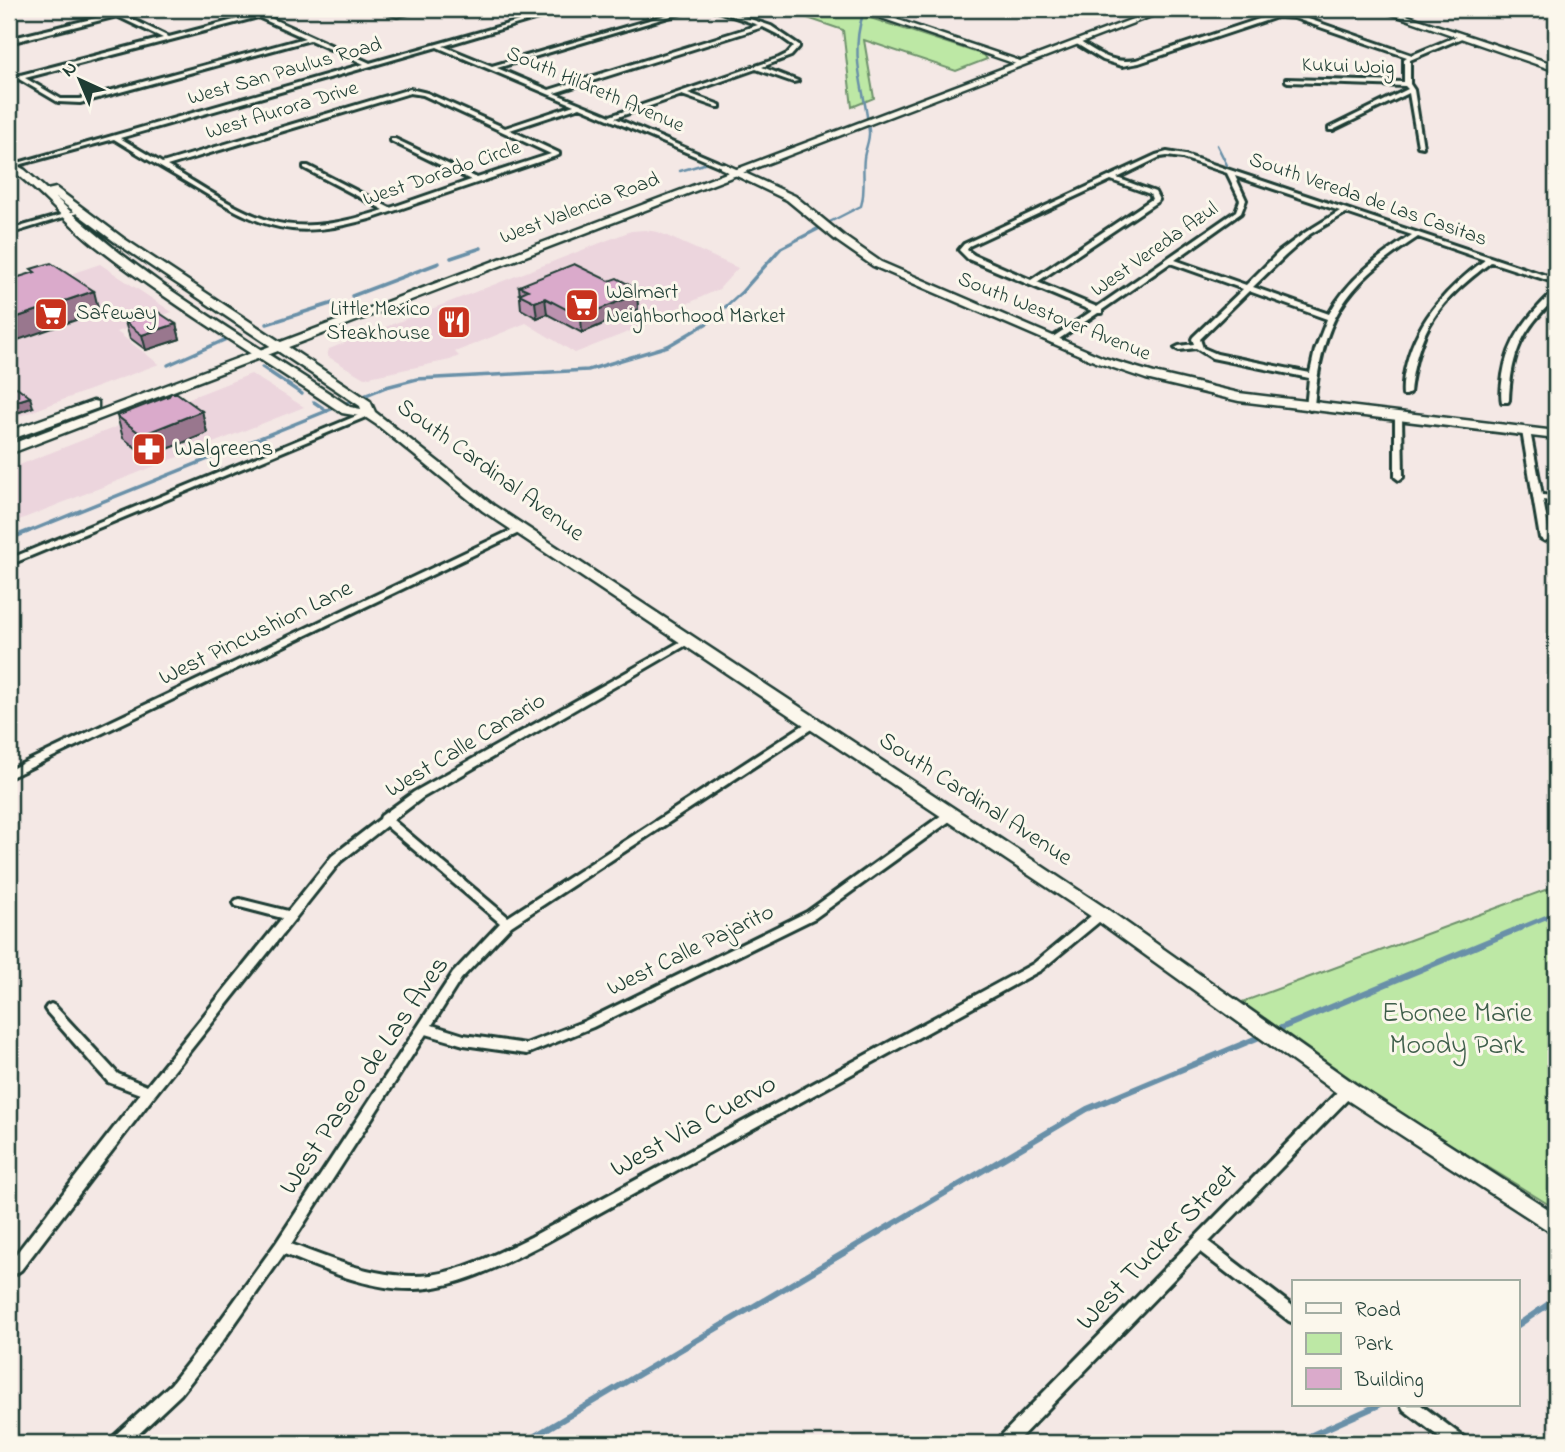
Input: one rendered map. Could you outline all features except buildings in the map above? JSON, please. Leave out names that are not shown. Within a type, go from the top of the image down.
[{"type":"main road","points":[[859,9],[1023,63]]},
{"type":"main road","name":"West Valencia Road","points":[[9,450],[736,172],[1009,58],[1141,9]]},
{"type":"main road","name":"West Valencia Road","points":[[879,112],[1023,63],[1166,9]]},
{"type":"main road","points":[[1381,9],[1556,68]]},
{"type":"main road","name":"West Valencia Road","points":[[9,436],[723,166],[847,125]]},
{"type":"main road","name":"South Cardinal Avenue","points":[[11,165],[47,186],[119,240],[345,390],[464,490],[520,529],[1101,914],[1348,1090],[1556,1225]]},
{"type":"main road","name":"South Hildreth Avenue","points":[[723,166],[736,172]]},
{"type":"main road","name":"South Westover Avenue","points":[[736,172],[779,191],[815,216],[841,239],[889,270],[1100,360],[1187,386],[1310,408],[1556,435]]},
{"type":"main road","name":"South Cardinal Avenue","points":[[32,179],[66,215],[122,260],[346,410],[367,408]]},
{"type":"main road","points":[[511,246],[522,254]]},
{"type":"street","points":[[107,9],[169,39]]},
{"type":"street","points":[[245,9],[368,64]]},
{"type":"street","points":[[9,80],[282,9]]},
{"type":"street","points":[[381,9],[396,16],[421,9]]},
{"type":"street","name":"West San Paulus Road","points":[[11,165],[566,9]]},
{"type":"street","points":[[494,68],[692,9]]},
{"type":"street","points":[[609,118],[758,68],[789,55],[797,46],[787,37],[763,25],[715,9]]},
{"type":"street","points":[[9,41],[117,14]]},
{"type":"street","points":[[1078,43],[1105,59],[1122,64],[1137,62],[1218,33],[1277,15],[1286,15],[1333,28],[1410,57]]},
{"type":"street","points":[[550,92],[763,25]]},
{"type":"street","points":[[1422,146],[1409,87],[1407,59],[1462,36]]},
{"type":"street","points":[[20,77],[60,100],[70,102],[93,99],[312,38]]},
{"type":"street","name":"South Hildreth Avenue","points":[[438,45],[723,166]]},
{"type":"street","points":[[758,68],[795,81]]},
{"type":"street","name":"Kukui Woig","points":[[1288,80],[1409,87]]},
{"type":"street","points":[[1331,129],[1409,87]]},
{"type":"street","name":"West Aurora Drive","points":[[162,165],[415,89],[505,130]]},
{"type":"street","points":[[683,93],[718,106]]},
{"type":"street","points":[[505,130],[581,105]]},
{"type":"street","name":"West Dorado Circle","points":[[114,137],[258,221],[283,227],[338,225],[389,211],[557,154],[505,130]]},
{"type":"street","points":[[393,140],[476,180]]},
{"type":"street","name":"South Vereda de Las Casitas","points":[[1112,178],[1167,151],[1556,281]]},
{"type":"street","points":[[306,167],[389,211]]},
{"type":"street","name":"West Vereda Azul","points":[[1053,341],[1239,212],[1244,200],[1230,172]]},
{"type":"street","points":[[963,250],[966,245],[1112,178],[1153,193],[1156,200],[1033,282]]},
{"type":"street","points":[[1241,193],[1260,188],[1280,188]]},
{"type":"street","points":[[1197,346],[1196,339],[1199,335],[1298,241],[1346,210]]},
{"type":"street","points":[[9,232],[81,211]]},
{"type":"street","points":[[1310,408],[1312,376],[1329,317],[1364,273],[1394,248],[1418,234]]},
{"type":"street","points":[[950,250],[963,250],[971,257],[1098,311]]},
{"type":"street","points":[[1406,393],[1417,337],[1429,317],[1439,302],[1461,281],[1489,260]]},
{"type":"street","points":[[1172,261],[1329,317]]},
{"type":"street","points":[[1505,400],[1506,371],[1521,330],[1535,312],[1556,294]]},
{"type":"street","points":[[1179,348],[1197,346],[1215,356],[1312,376]]},
{"type":"street","points":[[9,562],[367,408]]},
{"type":"street","points":[[1398,416],[1399,477]]},
{"type":"street","points":[[1526,431],[1545,538]]},
{"type":"street","points":[[1538,497],[1556,499]]},
{"type":"street","name":"West Pincushion Lane","points":[[9,774],[520,529]]},
{"type":"street","name":"West Calle Canario","points":[[9,1272],[335,859],[418,795],[687,641]]},
{"type":"street","name":"West Paseo de Las Aves","points":[[125,1441],[176,1388],[217,1337],[281,1247],[457,976],[507,923],[812,724]]},
{"type":"street","name":"West Calle Pajarito","points":[[424,1028],[464,1040],[527,1049],[589,1024],[811,915],[950,815]]},
{"type":"street","points":[[385,819],[507,923]]},
{"type":"street","points":[[240,903],[290,916]]},
{"type":"street","name":"West Via Cuervo","points":[[281,1247],[336,1267],[388,1280],[429,1281],[483,1267],[1037,967],[1101,914]]},
{"type":"street","points":[[51,1009],[113,1078],[149,1093]]},
{"type":"street","name":"West Tucker Street","points":[[1005,1443],[1348,1090]]},
{"type":"street","points":[[1199,1243],[1292,1314]]},
{"type":"street","points":[[1410,1406],[1459,1443]]},
{"type":"shaded area","points":[[631,231],[658,232],[738,268],[719,289],[663,315],[666,317],[575,353],[526,323],[455,352],[459,356],[450,360],[364,378],[327,356],[329,349]]},
{"type":"shaded area","points":[[100,264],[172,312],[117,332],[159,364],[9,420],[9,295]]},
{"type":"shaded area","points":[[251,374],[304,407],[9,524],[9,469]]},
{"type":"green space","points":[[781,9],[843,9],[984,55],[987,59],[956,71],[864,40],[874,98],[852,107],[843,30]]},
{"type":"green space","name":"Ebonee Marie Moody Park","points":[[1556,886],[1556,1209],[1398,1112],[1242,1002]]},
{"type":"waterway","points":[[814,230],[861,206],[864,158],[869,134],[857,44],[863,14]]},
{"type":"waterway","points":[[1217,145],[1227,165]]},
{"type":"waterway","points":[[680,171],[704,164]]},
{"type":"waterway","points":[[327,411],[386,387],[417,379],[588,370],[668,346],[709,322],[742,292],[781,248],[818,229]]},
{"type":"waterway","points":[[451,258],[481,248]]},
{"type":"waterway","points":[[352,296],[439,263]]},
{"type":"waterway","points":[[267,324],[333,303]]},
{"type":"waterway","points":[[168,365],[231,337]]},
{"type":"waterway","points":[[262,367],[302,394]]},
{"type":"waterway","points":[[314,402],[327,411]]},
{"type":"waterway","points":[[25,533],[327,411]]},
{"type":"waterway","points":[[9,539],[29,531]]},
{"type":"waterway","points":[[1515,930],[1556,913]]},
{"type":"waterway","points":[[1281,1028],[1520,928]]},
{"type":"waterway","points":[[523,1443],[1087,1109],[1257,1038]]},
{"type":"waterway","points":[[1520,1324],[1556,1299]]},
{"type":"waterway","points":[[1294,1443],[1377,1406]]},
{"type":"place","name":"Walmart Neighborhood Market","points":[[582,305]]},
{"type":"place","name":"Safeway","points":[[51,314]]},
{"type":"place","name":"Little Mexico Steakhouse","points":[[454,322]]},
{"type":"place","name":"Walgreens","points":[[149,449]]}]
